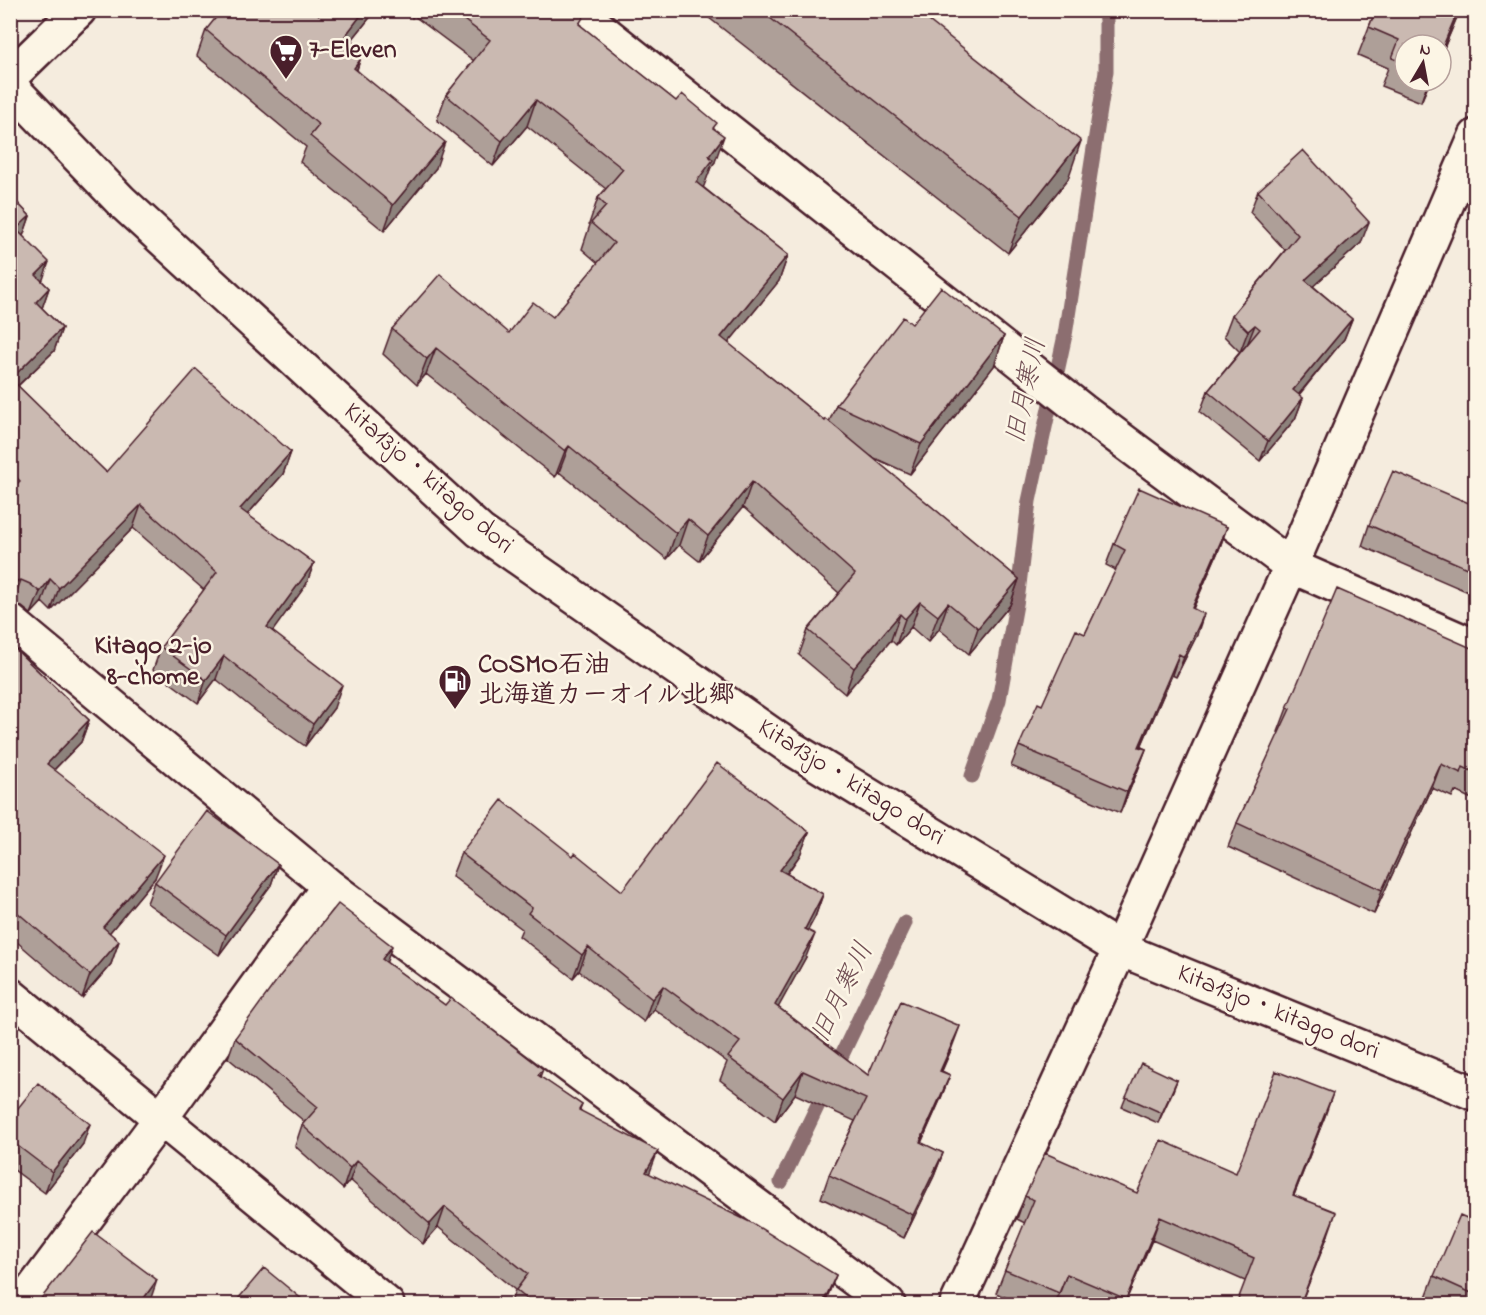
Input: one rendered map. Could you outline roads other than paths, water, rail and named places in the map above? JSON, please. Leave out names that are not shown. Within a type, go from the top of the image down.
[{"type":"street","points":[[10,77],[79,10]]},
{"type":"street","points":[[576,10],[1083,411],[1291,566],[1476,647]]},
{"type":"street","name":"Kita13jo・kitago dori","points":[[10,86],[121,201],[480,531],[791,748],[1120,949],[1476,1094]]},
{"type":"street","points":[[957,1305],[1120,949],[1291,566],[1476,136]]},
{"type":"street","points":[[10,621],[329,886],[888,1305]]},
{"type":"street","points":[[22,1305],[329,886]]},
{"type":"street","points":[[10,995],[387,1305]]},
{"type":"waterway","name":"旧月寒川","points":[[972,776],[999,700],[1018,593],[1029,501],[1065,335],[1106,71],[1106,19],[1103,10]]},
{"type":"waterway","name":"旧月寒川","points":[[781,1182],[905,923]]},
{"type":"place","name":"7-Eleven","points":[[286,80]]},
{"type":"place","name":"COSMO石油 北海道カーオイル北郷","points":[[455,710]]},
{"type":"district","name":"Kitago 2-jo 8-chome","points":[[153,662]]}]
